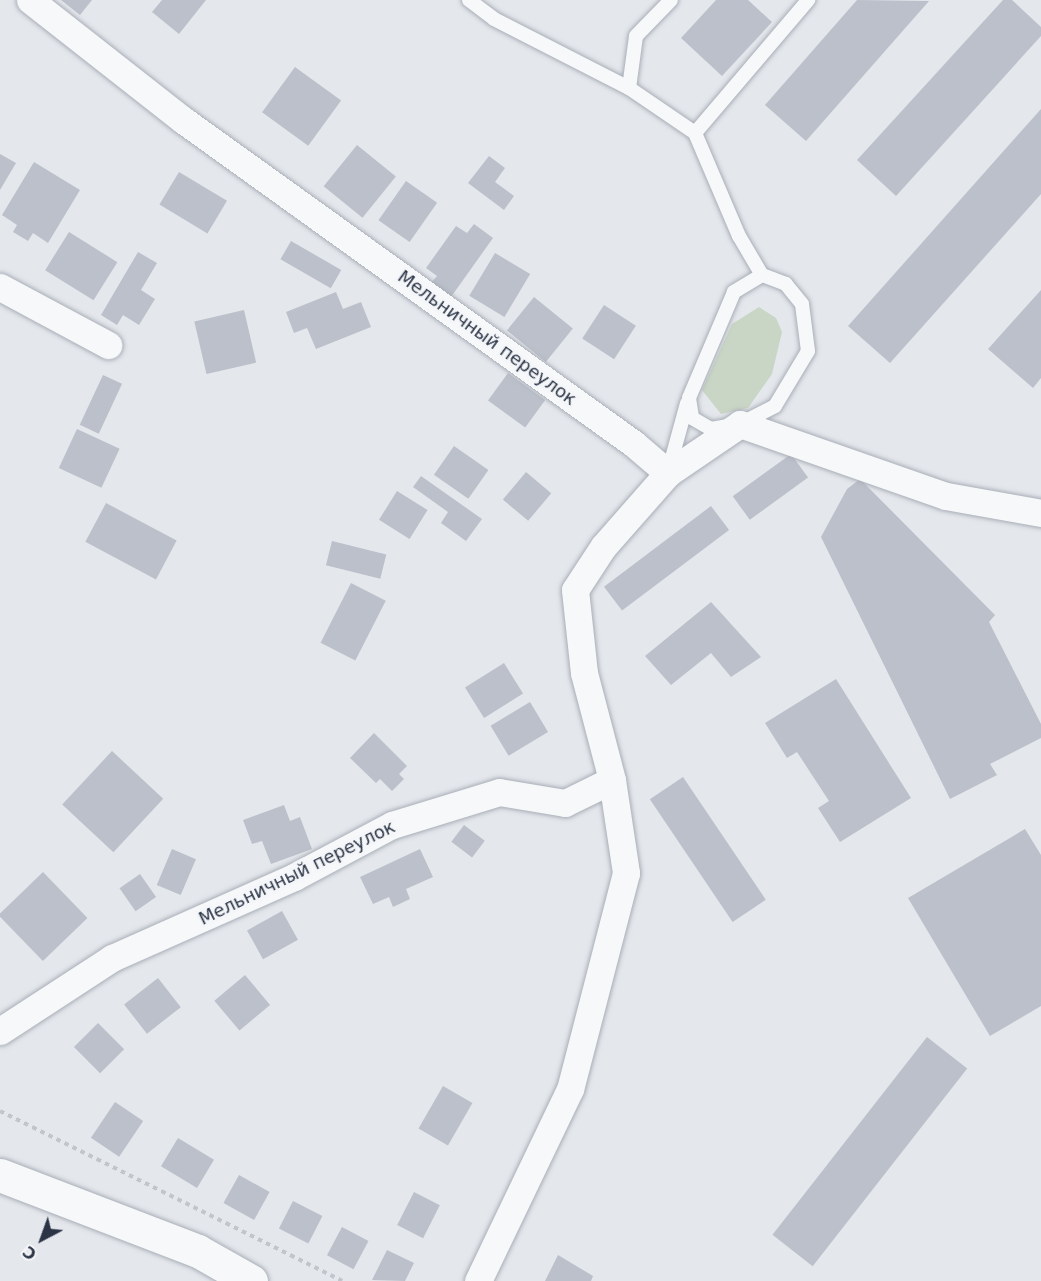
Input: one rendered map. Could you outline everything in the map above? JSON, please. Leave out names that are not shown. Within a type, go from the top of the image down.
[{"type":"street","name":"Мельничный переулок","points":[[30,0],[183,120],[634,444],[668,474]]},
{"type":"street","points":[[0,287],[108,345]]},
{"type":"street","points":[[478,1281],[570,1089],[626,873],[612,780],[584,673],[575,590],[603,547],[668,474],[740,424],[946,496],[1041,513]]},
{"type":"street","name":"Мельничный переулок","points":[[0,1031],[112,958],[294,877],[392,825],[499,792],[565,803],[612,780]]},
{"type":"street","points":[[0,1175],[198,1251],[251,1281]]},
{"type":"lane","points":[[469,0],[494,19],[629,88],[695,133],[739,236],[762,275],[786,284],[802,304],[808,351],[775,406],[740,424],[711,429],[692,418],[689,398]]},
{"type":"lane","points":[[629,88],[636,36],[671,0]]},
{"type":"lane","points":[[695,133],[808,1]]},
{"type":"lane","points":[[668,474],[689,398],[734,292],[762,275]]},
{"type":"path","points":[[0,1111],[342,1281]]},
{"type":"green space","points":[[759,307],[776,318],[782,332],[772,374],[748,408],[721,414],[702,390],[732,324]]},
{"type":"building","points":[[61,0],[92,0],[80,15]]},
{"type":"building","points":[[162,0],[206,0],[179,34],[152,12]]},
{"type":"building","points":[[716,0],[748,0],[772,22],[722,76],[681,38]]},
{"type":"building","points":[[857,0],[929,1],[806,141],[765,105]]},
{"type":"building","points":[[1003,0],[1012,0],[1041,27],[1041,36],[896,196],[857,160]]},
{"type":"building","points":[[295,67],[341,101],[308,146],[262,112]]},
{"type":"building","points":[[1041,109],[1041,194],[890,363],[848,326]]},
{"type":"building","points":[[357,145],[396,176],[363,218],[324,186]]},
{"type":"building","points":[[0,154],[16,163],[0,190]]},
{"type":"building","points":[[489,156],[505,168],[495,182],[514,196],[504,210],[468,183]]},
{"type":"building","points":[[34,162],[80,190],[48,243],[33,233],[28,241],[13,232],[17,225],[2,215]]},
{"type":"building","points":[[179,172],[227,201],[207,233],[159,205]]},
{"type":"building","points":[[406,181],[437,203],[410,242],[378,220]]},
{"type":"building","points":[[474,224],[493,238],[451,297],[431,283],[437,276],[426,268],[456,226],[467,233]]},
{"type":"building","points":[[69,232],[117,262],[93,300],[45,270]]},
{"type":"building","points":[[291,241],[341,270],[331,288],[280,259]]},
{"type":"building","points":[[138,252],[157,263],[141,290],[155,299],[139,325],[123,315],[117,325],[101,315]]},
{"type":"building","points":[[495,253],[530,274],[504,317],[469,296]]},
{"type":"building","points":[[1041,290],[1041,378],[1033,388],[988,349]]},
{"type":"building","points":[[336,292],[343,309],[361,302],[371,327],[316,349],[307,328],[294,333],[286,312]]},
{"type":"building","points":[[534,297],[573,328],[546,362],[507,330]]},
{"type":"building","points":[[604,305],[636,326],[614,359],[582,339]]},
{"type":"building","points":[[244,310],[256,363],[206,374],[194,321]]},
{"type":"building","points":[[508,373],[545,400],[525,428],[488,401]]},
{"type":"building","points":[[103,375],[122,384],[99,434],[80,425]]},
{"type":"building","points":[[77,429],[120,449],[101,488],[59,468]]},
{"type":"building","points":[[454,446],[488,470],[468,499],[434,475]]},
{"type":"building","points":[[791,454],[808,477],[750,520],[733,496]]},
{"type":"building","points":[[526,472],[551,493],[528,521],[503,500]]},
{"type":"building","points":[[421,476],[482,519],[466,541],[441,523],[448,512],[413,487]]},
{"type":"building","points":[[860,479],[995,615],[989,622],[1041,724],[1041,738],[990,764],[997,775],[950,799],[821,537],[847,489]]},
{"type":"building","points":[[397,491],[428,510],[410,539],[379,520]]},
{"type":"building","points":[[106,503],[177,541],[156,579],[85,542]]},
{"type":"building","points":[[711,506],[729,530],[622,611],[604,587]]},
{"type":"building","points":[[332,541],[386,555],[380,579],[326,565]]},
{"type":"building","points":[[351,583],[386,601],[355,660],[321,643]]},
{"type":"building","points":[[711,602],[761,657],[731,677],[711,653],[671,685],[645,656]]},
{"type":"building","points":[[504,663],[523,694],[484,718],[465,687]]},
{"type":"building","points":[[836,679],[911,798],[840,842],[818,808],[829,801],[797,752],[787,758],[765,723]]},
{"type":"building","points":[[530,702],[548,732],[509,756],[491,726]]},
{"type":"building","points":[[374,733],[407,766],[399,774],[404,779],[392,791],[380,779],[376,783],[350,758]]},
{"type":"building","points":[[112,751],[163,799],[113,852],[62,804]]},
{"type":"building","points":[[683,777],[766,900],[733,922],[650,799]]},
{"type":"building","points":[[284,805],[290,821],[300,817],[312,849],[271,864],[262,841],[252,844],[243,820]]},
{"type":"building","points":[[464,825],[485,841],[472,857],[451,842]]},
{"type":"building","points":[[1025,829],[1041,855],[1041,1006],[990,1036],[908,898]]},
{"type":"building","points":[[172,849],[196,859],[181,895],[157,885]]},
{"type":"building","points":[[420,849],[433,877],[406,889],[410,899],[393,907],[389,897],[373,904],[360,877]]},
{"type":"building","points":[[43,872],[87,918],[43,961],[0,917],[0,914]]},
{"type":"building","points":[[140,874],[156,897],[136,911],[120,888]]},
{"type":"building","points":[[282,911],[298,940],[263,959],[247,930]]},
{"type":"building","points":[[245,975],[270,1005],[239,1031],[214,1001]]},
{"type":"building","points":[[158,978],[181,1007],[147,1034],[124,1004]]},
{"type":"building","points":[[98,1023],[124,1049],[100,1073],[74,1047]]},
{"type":"building","points":[[927,1037],[967,1068],[813,1266],[772,1235]]},
{"type":"building","points":[[443,1086],[472,1103],[448,1145],[418,1128]]},
{"type":"building","points":[[115,1102],[143,1121],[119,1157],[91,1138]]},
{"type":"building","points":[[178,1138],[214,1160],[197,1188],[161,1166]]},
{"type":"building","points":[[239,1175],[270,1192],[254,1220],[223,1203]]},
{"type":"building","points":[[414,1192],[440,1205],[423,1238],[397,1225]]},
{"type":"building","points":[[293,1201],[322,1216],[308,1244],[279,1229]]},
{"type":"building","points":[[342,1227],[368,1241],[353,1269],[327,1255]]},
{"type":"building","points":[[387,1250],[414,1263],[405,1281],[372,1280]]},
{"type":"building","points":[[558,1255],[593,1276],[591,1281],[545,1281]]}]
